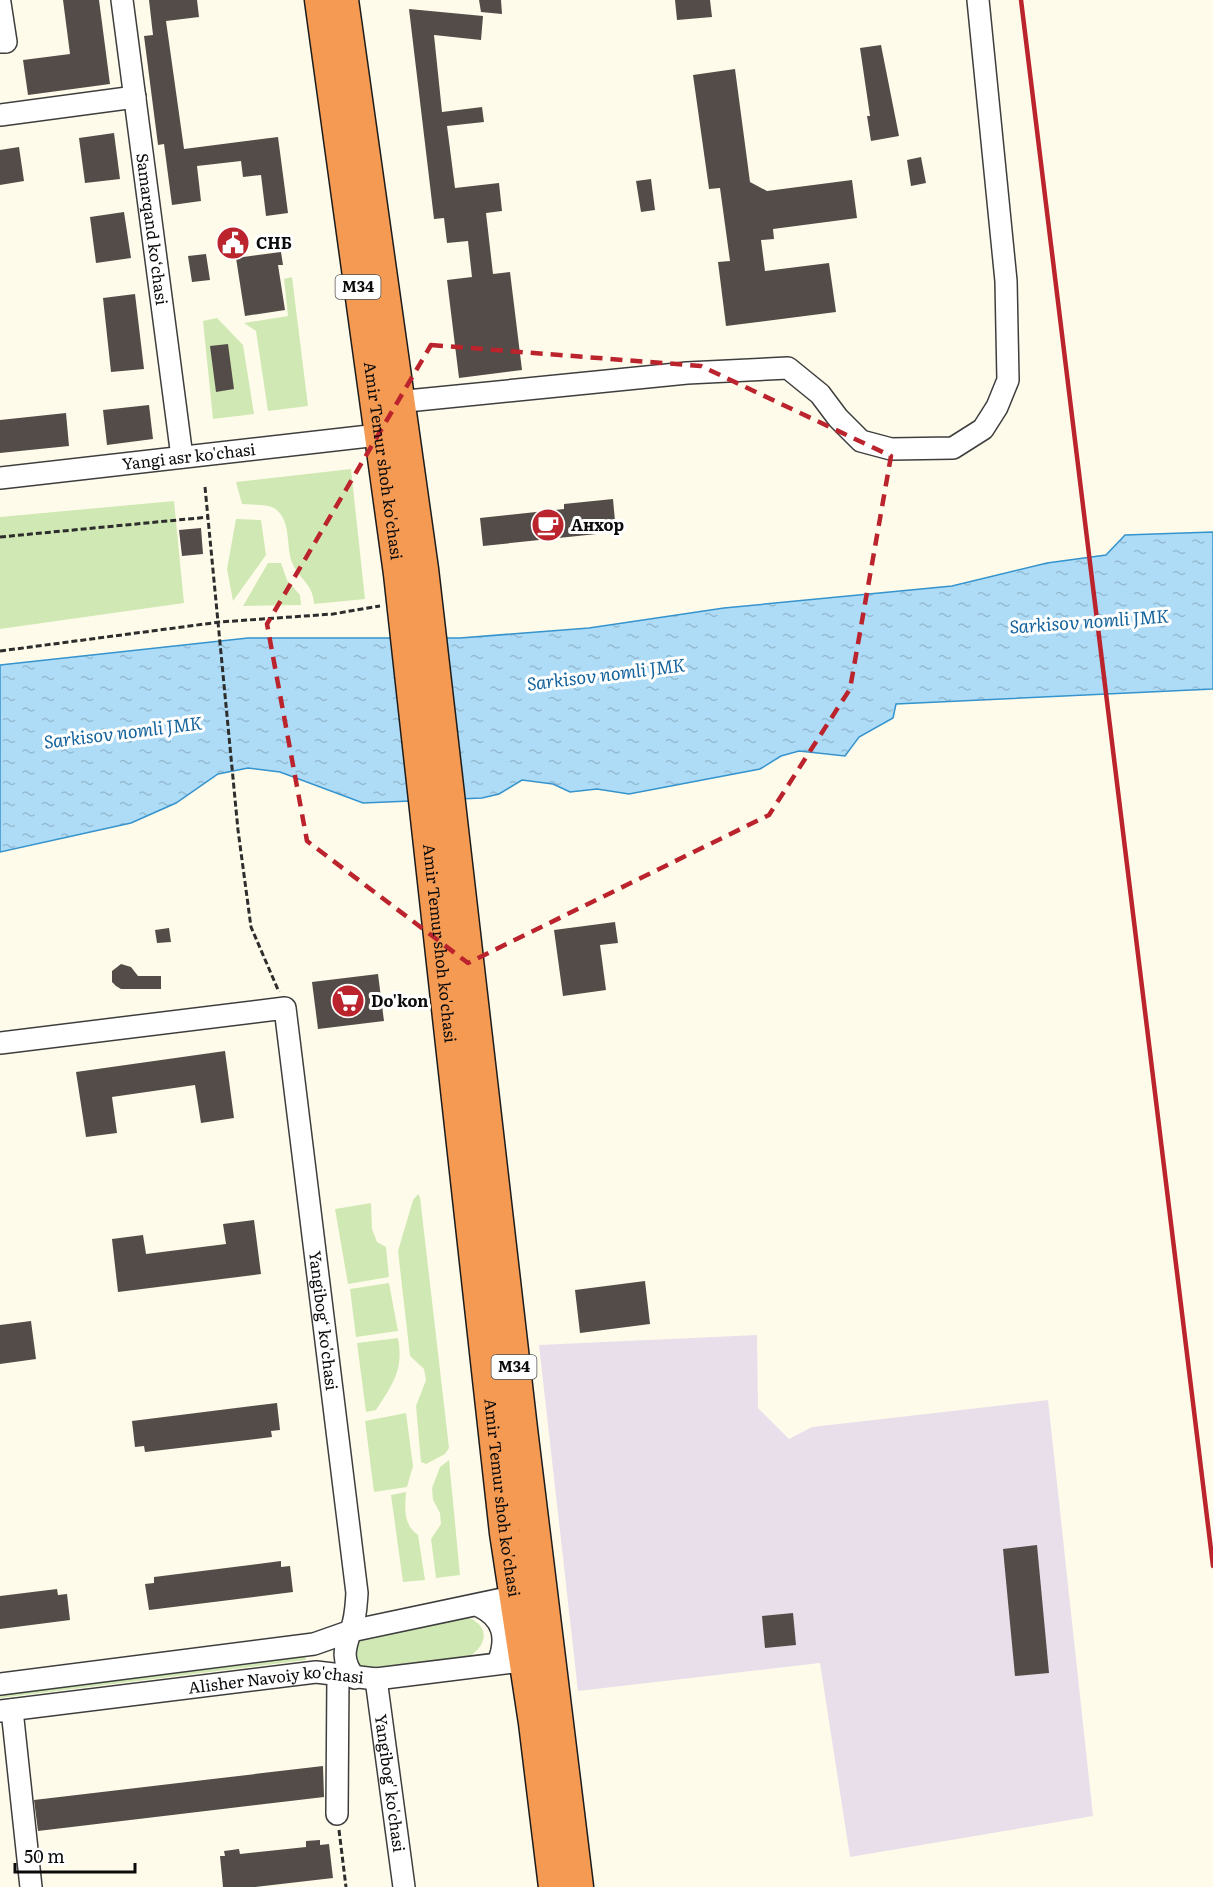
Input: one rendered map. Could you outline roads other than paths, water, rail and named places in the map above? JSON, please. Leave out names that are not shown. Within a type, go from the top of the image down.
[{"type":"highway","name":"Amir Temur shoh ko'chasi","points":[[320,0],[378,435],[411,571]]},
{"type":"highway","name":"Amir Temur shoh ko'chasi","points":[[343,0],[398,402],[411,571],[528,1594],[524,1661],[554,1887]]},
{"type":"highway","name":"Amir Temur shoh ko'chasi","points":[[524,1661],[578,1887]]},
{"type":"street","name":"Samarqand ko‘chasi","points":[[122,0],[182,457]]},
{"type":"street","points":[[398,402],[687,374],[788,368],[820,394],[838,418],[861,441],[891,449],[953,448],[983,429],[997,407],[1008,380],[1008,346],[1006,280],[978,0]]},
{"type":"street","points":[[0,3],[6,42],[0,42]]},
{"type":"street","points":[[0,115],[135,97]]},
{"type":"street","name":"Yangi asr ko'chasi","points":[[0,478],[378,435]]},
{"type":"street","name":"Yangibog‘ ko'chasi","points":[[0,1043],[285,1008],[357,1593],[351,1631],[345,1642],[344,1657],[347,1668],[357,1677]]},
{"type":"street","name":"Alisher Navoiy ko'chasi","points":[[0,1684],[314,1644],[351,1631],[528,1594]]},
{"type":"street","points":[[479,1605],[493,1613],[499,1620],[502,1652],[524,1661]]},
{"type":"street","name":"Alisher Navoiy ko'chasi","points":[[6,1711],[316,1672],[357,1677],[524,1661]]},
{"type":"street","points":[[337,1814],[357,1677]]},
{"type":"street","name":"Yangibog' ko'chasi","points":[[357,1677],[404,1887]]},
{"type":"street","points":[[6,1711],[31,1887]]},
{"type":"water","name":"Sarkisov nomli JMK","points":[[1213,532],[1213,689],[896,704],[893,718],[859,737],[845,756],[799,751],[781,756],[760,769],[629,794],[597,789],[570,792],[553,784],[522,780],[499,794],[482,798],[363,803],[280,772],[248,768],[218,774],[176,803],[131,823],[0,852],[0,665],[248,638],[460,638],[589,628],[724,608],[952,586],[1047,563],[1106,555],[1125,535]]},
{"type":"railway","points":[[1021,0],[1213,1566]]},
{"type":"place","name":"СНБ","points":[[233,243]]},
{"type":"place","name":"Анхор","points":[[548,525]]},
{"type":"place","name":"Do'kon","points":[[348,1001]]}]
